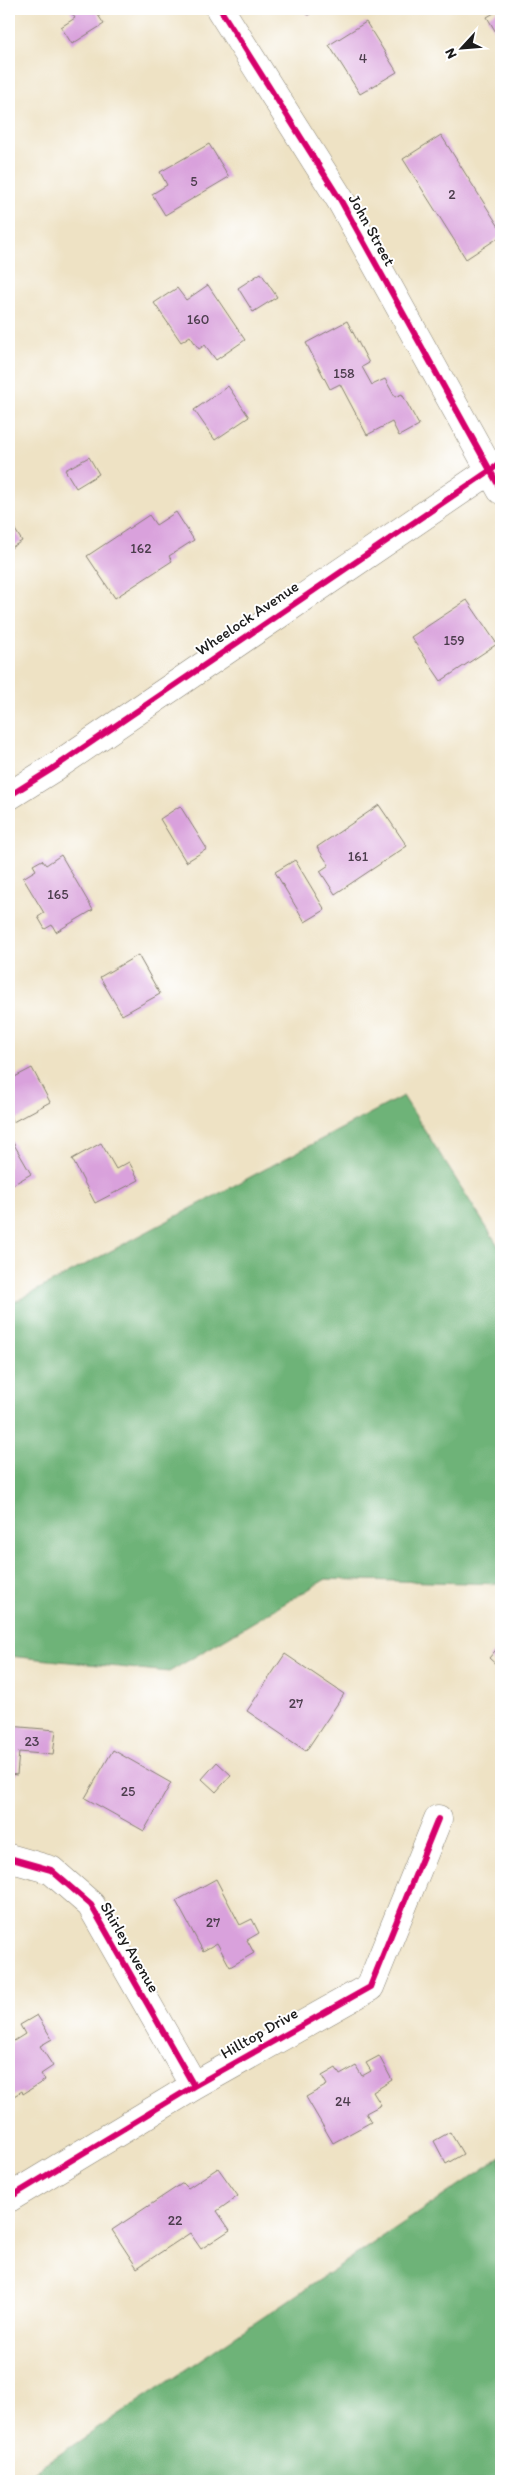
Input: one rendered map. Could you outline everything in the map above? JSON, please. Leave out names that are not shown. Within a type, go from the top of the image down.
[{"type":"street","name":"John Street","points":[[220,9],[341,201],[497,475]]},
{"type":"street","name":"Wheelock Avenue","points":[[9,796],[497,475]]},
{"type":"street","name":"Hilltop Drive","points":[[9,2198],[194,2086],[370,1987],[438,1819]]},
{"type":"street","name":"Shirley Avenue","points":[[9,1858],[50,1870],[91,1905],[194,2086]]},
{"type":"green space","points":[[403,1096],[501,1250],[501,1584],[326,1579],[169,1672],[9,1656],[9,1305]]},
{"type":"green space","points":[[501,2157],[501,2481],[20,2481]]},
{"type":"building","points":[[69,9],[94,9],[104,24],[72,44],[61,27],[75,18]]},
{"type":"building","points":[[305,9],[319,9],[308,15]]},
{"type":"building","points":[[501,9],[501,32],[497,34],[487,17]]},
{"type":"building","points":[[366,22],[397,72],[360,94],[329,45]]},
{"type":"building","points":[[441,135],[501,230],[501,236],[466,259],[403,159]]},
{"type":"building","points":[[209,144],[229,177],[165,215],[152,194],[167,185],[160,172]]},
{"type":"building","points":[[261,273],[277,297],[253,312],[238,288]]},
{"type":"building","points":[[208,285],[245,340],[216,360],[205,345],[199,349],[190,336],[181,342],[154,303],[177,288],[186,300]]},
{"type":"building","points":[[347,321],[369,363],[362,367],[372,385],[385,379],[395,397],[402,394],[419,425],[399,436],[392,422],[367,435],[340,384],[330,389],[306,343]]},
{"type":"building","points":[[228,386],[249,417],[215,440],[194,410]]},
{"type":"building","points":[[89,457],[99,474],[76,488],[65,470]]},
{"type":"building","points":[[176,512],[194,540],[169,556],[172,561],[115,598],[87,556],[149,515],[156,525]]},
{"type":"building","points":[[9,520],[22,541],[9,549]]},
{"type":"building","points":[[467,600],[497,644],[441,681],[411,637]]},
{"type":"building","points":[[379,805],[407,846],[335,894],[320,871],[329,865],[317,847]]},
{"type":"building","points":[[180,806],[207,849],[186,862],[160,819]]},
{"type":"building","points":[[61,855],[93,910],[56,932],[52,925],[45,929],[38,917],[44,913],[23,878],[36,870],[33,865],[42,860],[46,865]]},
{"type":"building","points":[[295,860],[325,910],[305,922],[275,872]]},
{"type":"building","points":[[138,955],[160,994],[122,1015],[100,977]]},
{"type":"building","points":[[32,1068],[50,1102],[13,1122],[9,1114],[9,1080]]},
{"type":"building","points":[[12,1141],[31,1174],[9,1187],[9,1143]]},
{"type":"building","points":[[101,1143],[116,1169],[129,1162],[139,1180],[95,1203],[72,1159]]},
{"type":"building","points":[[501,1644],[501,1669],[489,1658]]},
{"type":"building","points":[[285,1654],[344,1694],[306,1751],[247,1711]]},
{"type":"building","points":[[9,1726],[56,1730],[53,1755],[19,1752],[17,1775],[9,1774]]},
{"type":"building","points":[[113,1750],[171,1783],[144,1831],[85,1798]]},
{"type":"building","points":[[217,1762],[231,1775],[216,1792],[202,1779]]},
{"type":"building","points":[[216,1879],[240,1925],[252,1919],[259,1933],[247,1940],[254,1953],[230,1967],[217,1943],[203,1951],[176,1901]]},
{"type":"building","points":[[37,2015],[52,2039],[40,2046],[53,2066],[41,2074],[45,2080],[23,2094],[22,2091],[9,2099],[9,2044],[25,2034],[20,2025]]},
{"type":"building","points":[[379,2056],[392,2080],[373,2092],[381,2105],[366,2113],[371,2122],[333,2143],[306,2097],[327,2085],[322,2076],[336,2068],[340,2075],[356,2066],[362,2076],[371,2071],[366,2063]]},
{"type":"building","points":[[450,2132],[463,2154],[446,2164],[434,2141]]},
{"type":"building","points":[[218,2168],[238,2196],[217,2211],[230,2230],[201,2249],[190,2233],[137,2268],[112,2230],[183,2183],[188,2188]]},
{"type":"cycle path","points":[[220,9],[341,201],[501,490]]},
{"type":"cycle path","points":[[9,796],[52,769],[501,463]]},
{"type":"cycle path","points":[[9,2198],[194,2086],[370,1987],[438,1819]]},
{"type":"cycle path","points":[[9,1858],[51,1870],[91,1905],[194,2086]]}]
